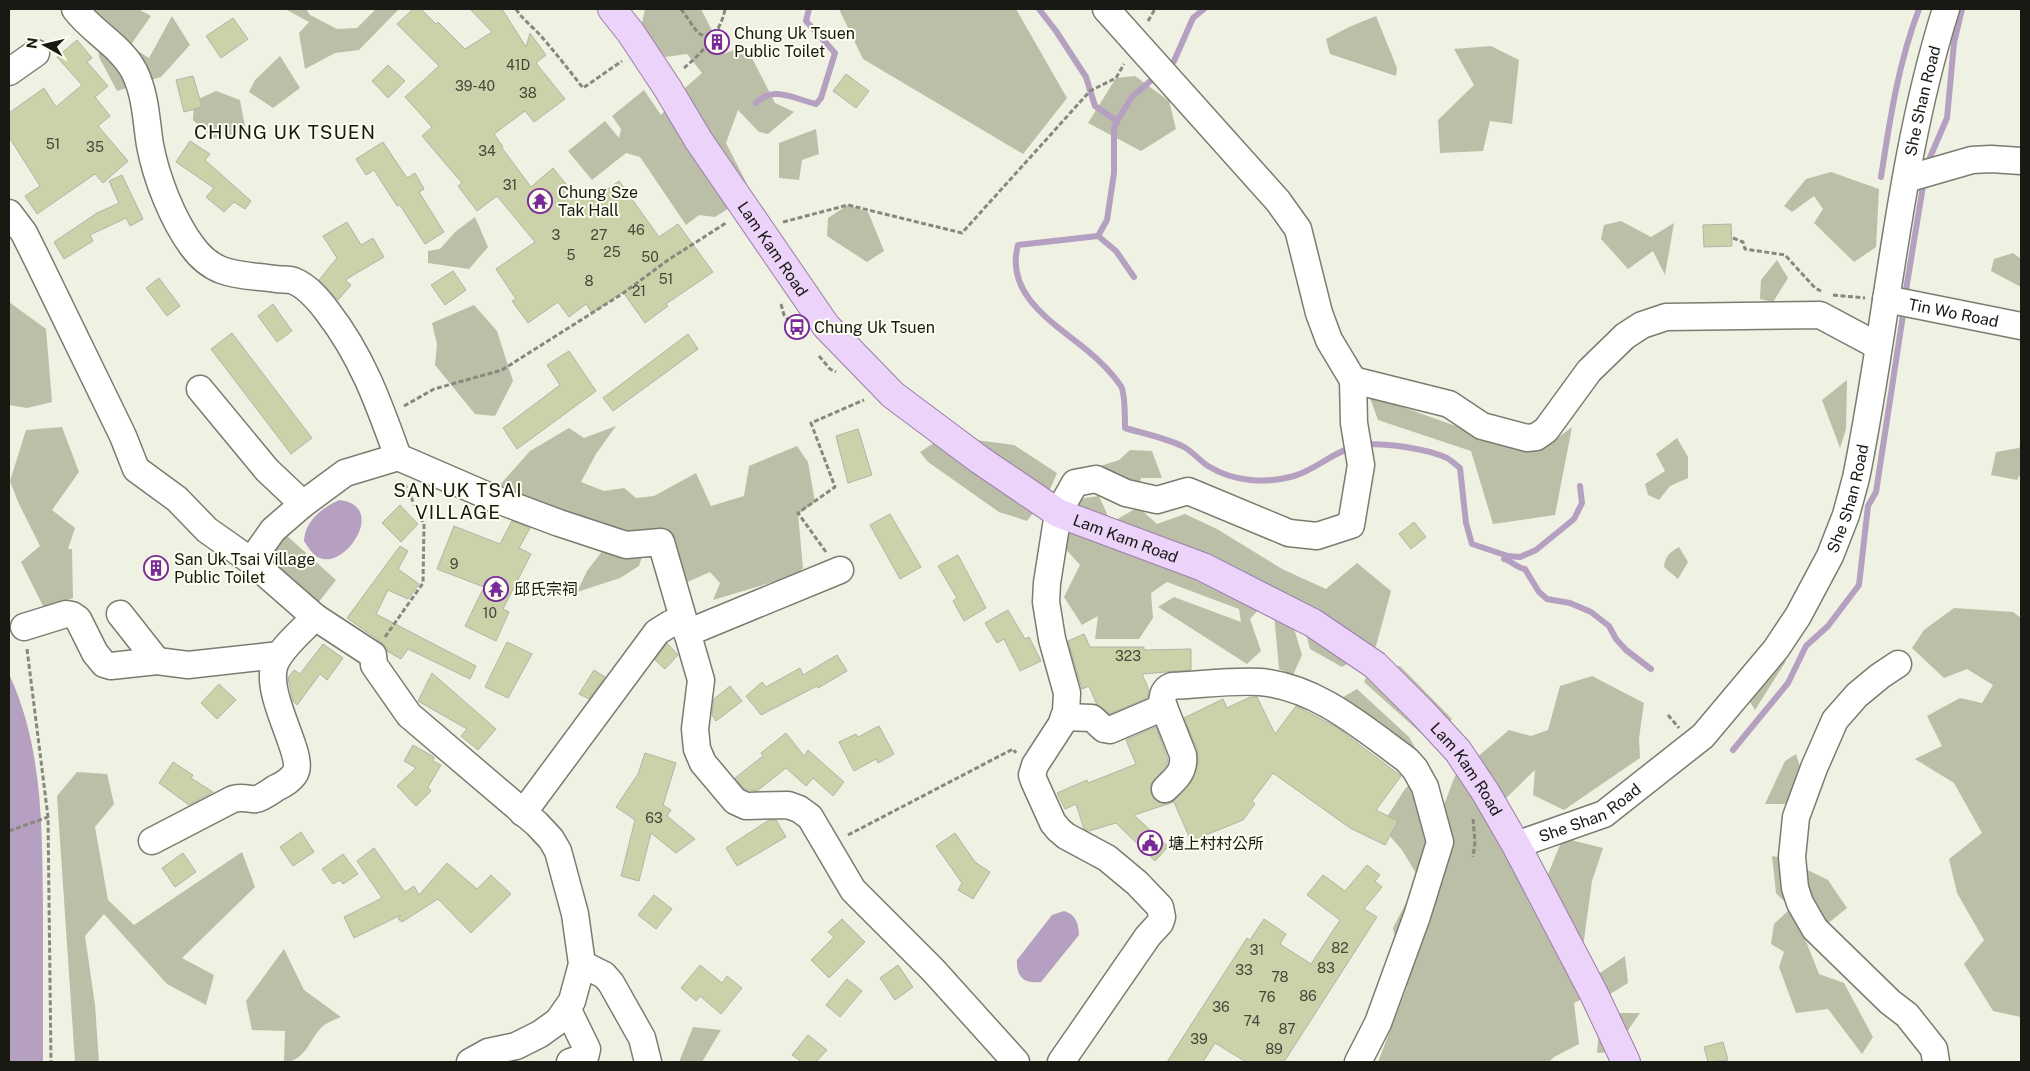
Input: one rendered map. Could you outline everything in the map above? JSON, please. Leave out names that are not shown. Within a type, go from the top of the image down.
[{"type":"main road","name":"Lam Kam Road","points":[[612,9],[631,33],[668,88],[699,140],[826,326],[893,395],[980,460],[1058,513],[1202,567],[1313,623],[1375,665],[1458,752],[1486,793],[1594,994],[1626,1062]]},
{"type":"street","points":[[75,9],[85,22],[118,50],[134,71],[145,100],[150,145],[156,171],[180,227],[192,247],[201,258],[222,272],[241,276],[292,280],[303,285],[320,302],[342,330],[357,354],[398,457]]},
{"type":"street","points":[[1061,1062],[1148,936],[1160,923],[1162,911],[1137,883],[1106,858],[1066,836],[1059,830],[1053,823],[1034,781],[1033,769],[1061,725],[1064,717],[1067,693],[1052,639],[1046,602],[1047,583],[1058,513],[1074,483],[1096,479],[1126,493],[1156,500],[1188,491],[1289,533],[1317,536],[1351,525],[1361,465],[1354,423],[1353,380],[1329,340],[1319,313],[1298,230],[1290,216],[1106,9]]},
{"type":"street","name":"She Shan Road","points":[[1516,846],[1604,814],[1703,736],[1776,649],[1798,616],[1820,577],[1846,515],[1859,462],[1878,346],[1878,298],[1906,179],[1921,96],[1946,9]]},
{"type":"street","points":[[9,72],[36,53]]},
{"type":"street","points":[[1906,179],[1972,160],[2017,161]]},
{"type":"street","points":[[9,213],[24,233],[123,436],[136,469],[176,499],[207,530],[251,561],[315,617],[373,655],[374,666],[409,715],[523,813],[551,840],[558,851],[575,914],[582,964],[572,1001],[568,1010],[558,1021],[540,1034],[525,1053],[488,1052],[470,1062]]},
{"type":"street","name":"Tin Wo Road","points":[[1878,298],[2021,326]]},
{"type":"street","points":[[1353,380],[1449,404],[1482,426],[1527,438],[1536,438],[1546,430],[1589,371],[1625,336],[1654,320],[1666,318],[1820,315],[1878,346]]},
{"type":"street","points":[[200,389],[268,470],[303,504]]},
{"type":"street","points":[[251,561],[273,530],[303,504],[345,473],[398,457],[495,499],[626,545],[661,542],[701,680],[694,729],[697,749],[706,768],[731,798],[741,804],[788,805],[805,812],[828,846],[847,881],[861,899],[933,970],[1016,1062]]},
{"type":"street","points":[[523,813],[657,632],[670,624],[685,626],[840,570]]},
{"type":"street","points":[[24,627],[66,614],[72,614],[78,619],[95,653],[104,664],[111,666],[157,661],[188,665],[280,655]]},
{"type":"street","points":[[120,614],[157,661]]},
{"type":"street","points":[[152,841],[233,799],[246,796],[256,799],[280,786],[296,772],[298,764],[283,723],[273,685],[274,668],[280,655],[315,617]]},
{"type":"street","points":[[1898,664],[1857,695],[1835,720],[1814,768],[1796,817],[1792,857],[1795,888],[1800,904],[1814,929],[1890,1002],[1908,1014],[1934,1049],[1936,1062]]},
{"type":"street","points":[[1166,790],[1178,776],[1184,763],[1183,755],[1162,702],[1164,692],[1172,686],[1260,682],[1288,688],[1343,713],[1407,760],[1415,769],[1425,786],[1440,842],[1418,916],[1378,1023],[1358,1062]]},
{"type":"street","points":[[1064,717],[1092,718],[1104,729],[1110,730],[1164,707]]},
{"type":"street","points":[[582,964],[604,975],[611,983],[642,1038],[648,1062]]},
{"type":"street","points":[[568,1010],[587,1049],[585,1057],[570,1062]]},
{"type":"path","points":[[516,9],[522,18],[552,48],[582,88],[625,59]]},
{"type":"path","points":[[681,9],[698,33],[711,39]]},
{"type":"path","points":[[684,68],[703,50],[711,39],[723,19],[725,9]]},
{"type":"path","points":[[1147,24],[1156,9]]},
{"type":"path","points":[[779,223],[848,205],[962,234],[1090,91],[1116,78],[1124,63]]},
{"type":"path","points":[[384,418],[434,389],[502,370],[517,362],[622,294],[668,260],[745,209]]},
{"type":"path","points":[[1733,238],[1743,242],[1744,249],[1785,255],[1815,288],[1822,291]]},
{"type":"path","points":[[1830,295],[1878,298]]},
{"type":"path","points":[[840,570],[798,513],[835,486],[811,423],[870,397]]},
{"type":"path","points":[[373,655],[423,583],[424,524],[397,468],[398,457]]},
{"type":"path","points":[[24,627],[48,817],[51,1062]]},
{"type":"path","points":[[828,846],[1013,749],[1033,769]]},
{"type":"path","points":[[1472,811],[1476,842],[1473,857]]},
{"type":"path","points":[[9,831],[48,817]]},
{"type":"green space","points":[[83,9],[138,9],[151,16],[130,46],[149,58],[172,16],[190,45],[161,77],[117,91],[99,57],[98,43]]},
{"type":"green space","points":[[306,9],[310,15],[337,29],[357,28],[376,9],[399,9],[359,50],[335,53],[305,69],[299,33],[309,22],[287,10]]},
{"type":"green space","points":[[645,9],[701,9],[724,54],[741,47],[753,60],[775,103],[794,112],[768,134],[759,132],[738,110],[726,143],[747,184],[734,205],[715,217],[699,215],[686,225],[640,157],[626,153],[592,180],[568,151],[605,121],[619,138],[621,129],[612,116],[644,90],[661,115],[685,88],[702,73],[687,54],[665,57],[641,27]]},
{"type":"green space","points":[[839,9],[1016,9],[1067,98],[1023,154],[863,59]]},
{"type":"green space","points":[[1376,16],[1397,68],[1396,76],[1330,54],[1326,39]]},
{"type":"green space","points":[[1491,46],[1519,60],[1512,124],[1490,121],[1483,151],[1440,153],[1438,120],[1474,85],[1454,49]]},
{"type":"green space","points":[[280,56],[300,88],[273,108],[249,92],[255,80]]},
{"type":"green space","points":[[1135,76],[1169,101],[1176,129],[1141,151],[1088,123],[1116,78]]},
{"type":"green space","points":[[216,91],[240,100],[246,132],[213,138],[193,120],[194,101]]},
{"type":"green space","points":[[816,129],[819,154],[802,160],[799,180],[779,178],[779,143]]},
{"type":"green space","points":[[1831,172],[1879,189],[1876,247],[1854,262],[1814,223],[1823,209],[1814,196],[1792,212],[1784,206],[1806,179]]},
{"type":"green space","points":[[848,205],[868,212],[884,251],[867,262],[827,236],[828,218]]},
{"type":"green space","points":[[475,217],[488,247],[469,269],[428,263],[428,251],[440,249],[455,232]]},
{"type":"green space","points":[[1621,221],[1651,237],[1674,223],[1665,275],[1653,251],[1628,269],[1601,239],[1604,225]]},
{"type":"green space","points":[[2013,253],[2021,259],[2021,287],[1991,271],[1994,259]]},
{"type":"green space","points":[[1777,260],[1788,278],[1773,302],[1760,299],[1761,280]]},
{"type":"green space","points":[[9,302],[46,329],[52,402],[27,408],[9,405]]},
{"type":"green space","points":[[474,305],[497,331],[513,381],[495,416],[475,414],[435,365],[437,344],[432,323]]},
{"type":"green space","points":[[1847,380],[1846,429],[1840,448],[1822,400]]},
{"type":"green space","points":[[1369,395],[1481,435],[1540,451],[1572,427],[1555,515],[1493,524],[1471,451],[1378,420]]},
{"type":"green space","points":[[616,426],[596,454],[581,482],[604,491],[624,488],[636,498],[654,496],[696,473],[711,506],[744,496],[749,466],[797,446],[808,462],[815,502],[798,514],[803,568],[796,575],[713,600],[720,583],[710,572],[685,583],[649,534],[639,566],[620,578],[577,592],[587,571],[603,550],[555,531],[499,486],[530,451],[569,428],[584,438]]},
{"type":"green space","points":[[62,427],[79,472],[52,510],[75,528],[68,549],[72,549],[73,598],[44,608],[21,562],[40,546],[18,502],[10,481],[26,430]]},
{"type":"green space","points":[[961,438],[1014,445],[1057,473],[1048,494],[1027,521],[999,512],[928,462],[920,452],[937,441]]},
{"type":"green space","points":[[1677,438],[1688,457],[1688,478],[1670,486],[1659,500],[1648,495],[1645,484],[1665,471],[1656,454]]},
{"type":"green space","points":[[2021,445],[2021,473],[2017,480],[1991,475],[1996,452],[2019,448]]},
{"type":"green space","points":[[1130,450],[1152,451],[1162,478],[1141,478],[1136,503],[1091,469],[1119,460]]},
{"type":"green space","points":[[1099,496],[1111,523],[1138,507],[1157,524],[1185,514],[1217,529],[1282,569],[1326,589],[1357,563],[1391,591],[1376,646],[1342,667],[1310,649],[1304,626],[1292,622],[1302,655],[1293,675],[1279,669],[1274,613],[1261,607],[1250,619],[1261,651],[1247,664],[1158,607],[1174,597],[1241,622],[1239,609],[1167,582],[1151,593],[1153,618],[1139,639],[1095,639],[1098,616],[1082,625],[1064,597],[1080,565],[1062,545],[1057,502]]},
{"type":"green space","points":[[286,535],[336,580],[318,603],[262,564]]},
{"type":"green space","points":[[1679,547],[1688,562],[1678,579],[1664,567],[1665,560]]},
{"type":"green space","points":[[1954,608],[2013,612],[2021,618],[2021,1017],[1993,1011],[1964,964],[1984,940],[1957,893],[1949,859],[1982,833],[1954,783],[1915,759],[1942,746],[1927,716],[1960,698],[1982,703],[1993,685],[1967,669],[1944,678],[1912,648],[1924,630]]},
{"type":"green space","points":[[1775,660],[1786,661],[1755,710],[1747,697]]},
{"type":"green space","points":[[1400,666],[1452,719],[1433,744],[1364,682],[1370,669]]},
{"type":"green space","points":[[1592,676],[1644,703],[1639,738],[1640,758],[1564,810],[1533,795],[1535,770],[1506,798],[1502,827],[1538,898],[1563,838],[1603,848],[1592,881],[1583,947],[1597,975],[1625,956],[1628,983],[1607,996],[1612,1013],[1640,1013],[1613,1052],[1597,1053],[1600,1019],[1589,996],[1574,1003],[1579,1044],[1554,1057],[1549,1062],[1378,1062],[1407,987],[1393,928],[1419,878],[1402,850],[1381,826],[1411,783],[1338,700],[1357,689],[1409,737],[1429,772],[1442,810],[1455,776],[1509,730],[1531,736],[1548,730],[1560,686]]},
{"type":"green space","points":[[1796,754],[1801,770],[1789,804],[1765,804],[1785,761]]},
{"type":"green space","points":[[77,772],[107,774],[114,804],[95,827],[108,900],[134,925],[242,852],[255,887],[182,958],[214,975],[206,1005],[167,984],[104,914],[85,936],[95,1005],[99,1062],[75,1062],[57,796]]},
{"type":"green space","points":[[1772,856],[1783,858],[1828,880],[1847,908],[1831,921],[1802,931],[1819,974],[1844,983],[1873,1037],[1862,1054],[1828,1009],[1796,1013],[1779,967],[1784,952],[1771,944],[1774,924],[1791,908],[1776,893]]},
{"type":"green space","points":[[284,949],[304,990],[341,1017],[323,1026],[298,1058],[284,1062],[285,1031],[252,1030],[246,1001]]},
{"type":"green space","points":[[693,1027],[721,1030],[702,1062],[679,1062]]},
{"type":"shaded area","points":[[339,500],[353,504],[360,513],[361,523],[358,535],[341,554],[330,559],[317,557],[304,541],[305,534],[311,521],[321,511]]},
{"type":"shaded area","points":[[9,674],[29,730],[41,817],[43,876],[43,1062],[9,1062]]},
{"type":"shaded area","points":[[1064,911],[1076,920],[1079,935],[1041,982],[1030,982],[1022,978],[1018,971],[1017,960],[1052,915]]},
{"type":"building","points":[[413,9],[421,9],[436,24],[438,22],[465,49],[492,32],[470,9],[502,9],[526,47],[530,33],[546,55],[536,63],[565,99],[534,122],[525,111],[494,134],[531,187],[553,168],[578,199],[587,193],[592,201],[619,181],[659,237],[678,224],[713,272],[666,304],[668,306],[645,323],[623,292],[592,313],[586,304],[569,317],[558,302],[528,323],[512,301],[516,299],[496,269],[535,242],[497,196],[477,211],[458,186],[462,183],[422,136],[432,127],[405,97],[439,66],[397,24]]},
{"type":"building","points":[[233,18],[248,39],[221,58],[206,36]]},
{"type":"building","points":[[77,40],[92,58],[87,62],[108,86],[95,97],[110,116],[98,126],[128,161],[103,183],[95,174],[37,214],[25,196],[40,186],[9,137],[9,113],[44,88],[56,107],[82,85],[57,57]]},
{"type":"building","points":[[388,65],[405,81],[388,98],[372,81]]},
{"type":"building","points":[[846,74],[869,91],[856,108],[833,91]]},
{"type":"building","points":[[193,76],[202,107],[184,112],[176,80]]},
{"type":"building","points":[[190,141],[210,154],[205,160],[251,201],[245,209],[234,202],[224,212],[206,197],[214,188],[176,162]]},
{"type":"building","points":[[383,142],[407,178],[415,173],[424,189],[419,192],[444,232],[425,244],[400,205],[397,206],[374,170],[366,175],[356,159]]},
{"type":"building","points":[[122,175],[143,219],[130,226],[126,218],[90,235],[93,241],[64,259],[54,242],[97,213],[119,203],[109,181]]},
{"type":"building","points":[[347,222],[361,245],[373,238],[384,257],[345,280],[351,285],[338,300],[319,280],[337,258],[323,236]]},
{"type":"building","points":[[1731,224],[1732,246],[1704,247],[1703,225]]},
{"type":"building","points":[[453,271],[466,290],[445,305],[431,285]]},
{"type":"building","points":[[159,278],[180,306],[167,316],[146,288]]},
{"type":"building","points":[[273,304],[292,331],[277,342],[258,316]]},
{"type":"building","points":[[232,333],[312,438],[291,454],[211,349]]},
{"type":"building","points":[[688,334],[698,349],[613,411],[603,398]]},
{"type":"building","points":[[569,351],[596,391],[517,449],[503,428],[560,385],[547,365]]},
{"type":"building","points":[[858,429],[872,475],[848,483],[836,436]]},
{"type":"building","points":[[400,505],[418,524],[401,542],[382,523]]},
{"type":"building","points":[[890,514],[921,567],[900,579],[870,525]]},
{"type":"building","points":[[512,521],[530,528],[519,548],[531,554],[503,609],[509,612],[496,641],[465,626],[484,587],[437,569],[454,526],[500,544]]},
{"type":"building","points":[[1414,522],[1426,537],[1411,549],[1399,534]]},
{"type":"building","points":[[400,546],[408,551],[398,569],[419,584],[408,599],[388,590],[376,614],[476,666],[470,679],[408,649],[401,659],[387,651],[387,648],[381,642],[347,618]]},
{"type":"building","points":[[958,555],[986,608],[964,621],[953,601],[957,598],[938,566]]},
{"type":"building","points":[[1008,610],[1025,639],[1029,637],[1041,661],[1020,671],[1004,639],[997,643],[985,623]]},
{"type":"building","points":[[1084,634],[1090,647],[1144,647],[1144,650],[1191,649],[1191,670],[1142,674],[1149,690],[1147,698],[1110,714],[1097,705],[1089,686],[1082,689],[1068,641]]},
{"type":"building","points":[[507,642],[532,654],[508,698],[485,687]]},
{"type":"building","points":[[667,643],[678,655],[665,669],[655,660]]},
{"type":"building","points":[[323,644],[343,658],[327,680],[320,674],[297,705],[293,701],[288,678],[294,670],[300,674]]},
{"type":"building","points":[[837,655],[847,671],[818,688],[817,686],[761,715],[746,696],[762,682],[766,687],[800,668],[803,675]]},
{"type":"building","points":[[594,670],[605,677],[589,699],[579,694]]},
{"type":"building","points":[[432,673],[496,729],[478,750],[461,736],[467,729],[418,701]]},
{"type":"building","points":[[219,684],[236,700],[217,719],[201,703]]},
{"type":"building","points":[[730,686],[742,701],[716,721],[712,715],[714,699]]},
{"type":"building","points":[[1250,697],[1257,697],[1275,734],[1296,706],[1336,727],[1401,776],[1376,810],[1398,821],[1385,845],[1350,828],[1273,773],[1252,801],[1255,804],[1243,820],[1191,841],[1174,802],[1168,804],[1175,800],[1192,781],[1198,762],[1197,749],[1184,718],[1223,699],[1227,708]]},
{"type":"building","points":[[879,726],[894,754],[878,763],[876,759],[854,771],[839,742],[856,734],[858,737]]},
{"type":"building","points":[[1156,727],[1168,760],[1166,766],[1151,784],[1151,793],[1154,799],[1160,803],[1168,804],[1134,815],[1168,847],[1155,861],[1116,823],[1089,831],[1084,829],[1076,804],[1065,809],[1057,793],[1087,780],[1088,783],[1136,764],[1126,740]]},
{"type":"building","points":[[786,733],[804,756],[808,750],[844,782],[833,796],[813,778],[806,786],[786,768],[757,791],[744,789],[735,778],[763,756],[761,753]]},
{"type":"building","points":[[413,745],[434,757],[433,761],[441,765],[428,787],[431,791],[416,806],[397,786],[416,768],[404,761]]},
{"type":"building","points":[[645,753],[676,763],[663,805],[671,810],[667,816],[695,839],[676,853],[651,833],[639,881],[621,876],[635,820],[616,807],[638,774]]},
{"type":"building","points":[[173,762],[193,775],[191,778],[213,792],[189,805],[159,783]]},
{"type":"building","points":[[769,820],[776,820],[786,837],[737,866],[726,848]]},
{"type":"building","points":[[301,832],[314,852],[293,866],[280,847]]},
{"type":"building","points":[[955,833],[975,862],[990,872],[973,899],[958,890],[962,883],[936,846]]},
{"type":"building","points":[[374,848],[405,892],[414,886],[419,895],[447,863],[477,889],[491,875],[511,894],[471,933],[438,899],[402,922],[398,919],[401,915],[354,938],[344,917],[382,898],[357,861]]},
{"type":"building","points":[[183,853],[196,872],[175,887],[162,868]]},
{"type":"building","points":[[343,854],[358,874],[343,884],[340,880],[333,884],[322,869]]},
{"type":"building","points":[[1367,865],[1380,875],[1375,881],[1382,887],[1364,909],[1377,917],[1284,1062],[1246,1062],[1215,1043],[1203,1062],[1167,1062],[1247,938],[1250,940],[1264,919],[1286,934],[1280,944],[1311,964],[1340,920],[1307,895],[1323,875],[1345,891]]},
{"type":"building","points":[[654,895],[672,909],[656,929],[638,915]]},
{"type":"building","points":[[842,919],[865,942],[829,978],[811,960],[834,937],[828,932]]},
{"type":"building","points":[[700,965],[722,983],[727,976],[742,988],[721,1014],[700,996],[696,1001],[681,988]]},
{"type":"building","points":[[898,965],[913,987],[895,1000],[880,978]]},
{"type":"building","points":[[847,979],[862,991],[840,1017],[826,1005]]},
{"type":"building","points":[[808,1035],[827,1050],[816,1062],[802,1062],[792,1055]]},
{"type":"building","points":[[1723,1042],[1728,1060],[1708,1062],[1704,1047]]},
{"type":"waterway","points":[[756,103],[763,98],[777,94],[816,104],[821,98],[835,53],[806,21],[809,9]]},
{"type":"waterway","points":[[1039,9],[1086,77],[1095,106],[1117,121]]},
{"type":"waterway","points":[[1174,61],[1193,18],[1204,9]]},
{"type":"waterway","points":[[1881,177],[1900,71],[1919,9]]},
{"type":"waterway","points":[[1928,162],[1947,118],[1954,43],[1962,9]]},
{"type":"waterway","points":[[1155,77],[1132,97],[1114,129],[1114,173],[1107,220],[1098,236],[1018,245],[1016,263],[1019,279],[1026,294],[1036,308],[1098,360],[1121,386],[1124,400],[1125,428],[1178,444],[1208,466],[1228,475],[1261,481],[1294,476],[1353,447]]},
{"type":"waterway","points":[[1906,290],[1923,186]]},
{"type":"waterway","points":[[1098,236],[1116,251],[1134,277]]},
{"type":"waterway","points":[[1733,750],[1788,683],[1806,646],[1828,626],[1859,585],[1868,506],[1876,492],[1903,315]]},
{"type":"waterway","points":[[1362,445],[1381,444],[1405,447],[1429,452],[1451,460],[1460,468],[1466,523],[1472,544],[1508,556],[1520,557],[1536,550],[1574,519],[1582,503],[1580,486]]},
{"type":"waterway","points":[[1504,559],[1525,569],[1539,592],[1547,599],[1570,603],[1591,612],[1609,626],[1616,639],[1626,650],[1651,669]]},
{"type":"place","name":"Chung Uk Tsuen Public Toilet","points":[[717,42]]},
{"type":"place","name":"Chung Sze Tak Hall","points":[[540,201]]},
{"type":"place","name":"Chung Uk Tsuen","points":[[797,327]]},
{"type":"place","name":"San Uk Tsai Village Public Toilet","points":[[156,568]]},
{"type":"place","name":"邱氏宗祠","points":[[496,589]]},
{"type":"place","name":"塘上村村公所","points":[[1150,843]]},
{"type":"district","name":"CHUNG UK TSUEN","points":[[285,132]]},
{"type":"district","name":"SAN UK TSAI VILLAGE","points":[[458,501]]}]
